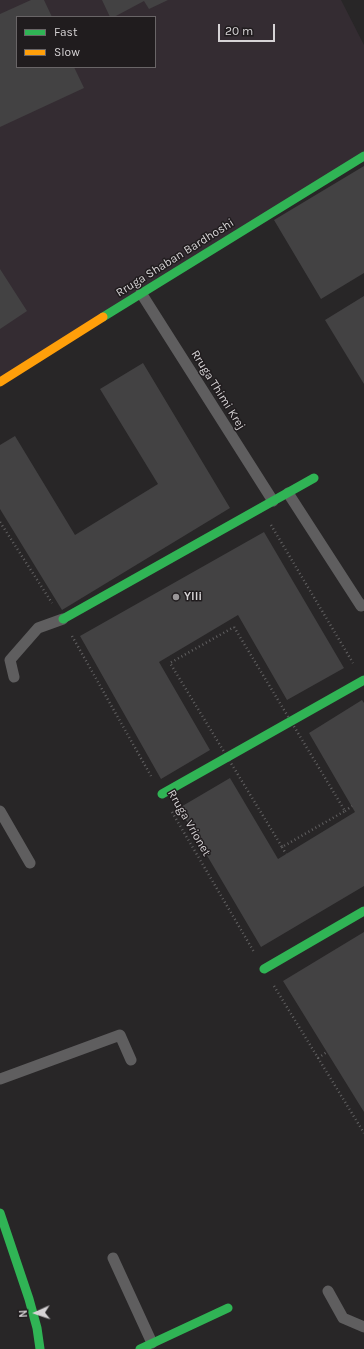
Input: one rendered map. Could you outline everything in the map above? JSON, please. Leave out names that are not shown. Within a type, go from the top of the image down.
[{"type":"street","name":"Rruga Shaban Bardhoshi","points":[[0,382],[141,293],[364,156]]},
{"type":"street","points":[[63,619],[314,478]]},
{"type":"street","points":[[162,794],[364,680]]},
{"type":"street","points":[[264,969],[361,913]]},
{"type":"street","points":[[0,1213],[29,1299],[37,1328],[40,1349]]},
{"type":"street","points":[[140,1349],[228,1308]]},
{"type":"lane","name":"Rruga Thimi Krej","points":[[141,293],[273,502]]},
{"type":"lane","points":[[288,493],[361,606],[364,605]]},
{"type":"lane","points":[[14,677],[10,660],[38,628],[63,619]]},
{"type":"lane","points":[[0,811],[30,863]]},
{"type":"lane","points":[[361,913],[364,926]]},
{"type":"lane","points":[[0,1079],[120,1035],[131,1060]]},
{"type":"lane","points":[[113,1258],[152,1344]]},
{"type":"lane","points":[[328,1291],[343,1318],[364,1327]]},
{"type":"path","points":[[261,508],[351,659]]},
{"type":"path","name":"Rruga Vrionet","points":[[0,522],[63,619],[162,794],[264,969],[364,1133]]},
{"type":"path","points":[[219,744],[170,664],[234,627],[281,706]]},
{"type":"path","points":[[291,721],[345,811]]},
{"type":"path","points":[[227,757],[286,854]]},
{"type":"path","points":[[282,847],[352,806]]},
{"type":"path","points":[[318,1058],[327,1052]]},
{"type":"shaded area","points":[[0,0],[341,0],[364,45],[364,156],[0,382]]},
{"type":"building","points":[[31,0],[44,0],[52,16],[16,16],[16,68],[74,68],[84,88],[0,127],[0,14]]},
{"type":"building","points":[[102,0],[168,0],[149,9],[144,1],[116,16],[110,16]]},
{"type":"building","points":[[364,166],[364,273],[321,299],[274,220]]},
{"type":"building","points":[[0,269],[27,311],[0,329]]},
{"type":"building","points":[[364,296],[364,384],[325,320]]},
{"type":"building","points":[[143,363],[230,508],[62,610],[0,509],[0,445],[15,436],[75,535],[158,484],[100,389]]},
{"type":"building","points":[[264,532],[344,668],[287,700],[238,615],[159,662],[210,750],[161,779],[80,636]]},
{"type":"building","points":[[362,700],[364,703],[364,886],[261,947],[179,808],[230,778],[278,859],[355,812],[309,733]]},
{"type":"building","points":[[364,932],[364,1112],[283,981]]},
{"type":"traffic: fast","points":[[103,317],[364,156]]},
{"type":"traffic: fast","points":[[63,619],[314,478]]},
{"type":"traffic: fast","points":[[162,794],[364,680]]},
{"type":"traffic: fast","points":[[264,969],[364,911]]},
{"type":"traffic: fast","points":[[0,1213],[29,1299],[37,1328],[40,1349]]},
{"type":"traffic: fast","points":[[140,1349],[228,1308]]},
{"type":"traffic: slow","points":[[0,382],[103,317]]},
{"type":"place","name":"Ylli","points":[[176,597]]}]
